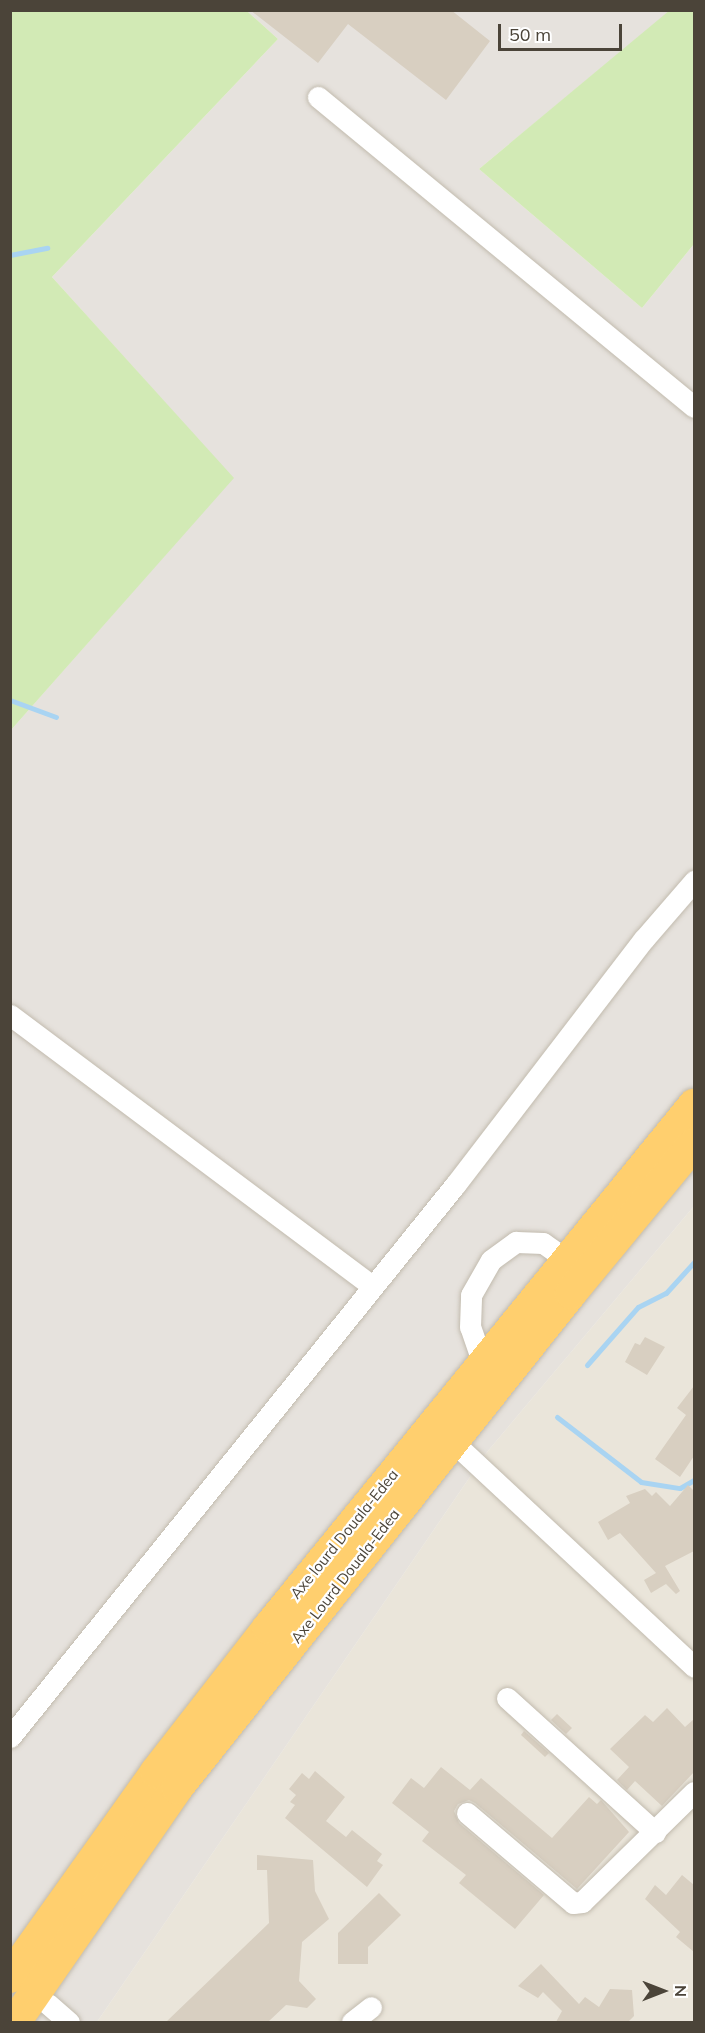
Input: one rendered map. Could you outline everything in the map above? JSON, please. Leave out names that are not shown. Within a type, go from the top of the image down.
[{"type":"highway","name":"Axe lourd Douala-Edea","points":[[10,1977],[62,1929],[156,1772],[254,1646],[694,1105]]},
{"type":"highway","name":"Axe Lourd Douala-Edea","points":[[15,2022],[62,1929],[177,1788],[452,1441],[694,1144]]},
{"type":"highway","points":[[10,1965],[62,1929]]},
{"type":"highway","points":[[51,2016],[62,1929]]},
{"type":"street","points":[[318,97],[694,407]]},
{"type":"street","points":[[10,1737],[372,1286],[645,939],[694,881]]},
{"type":"street","points":[[10,1015],[372,1286]]},
{"type":"street","points":[[483,1364],[470,1327],[471,1295],[491,1260],[516,1242],[543,1243],[567,1259]]},
{"type":"street","points":[[452,1441],[694,1667]]},
{"type":"street","points":[[507,1698],[655,1832]]},
{"type":"street","points":[[467,1813],[573,1903],[582,1902],[694,1791]]},
{"type":"street","points":[[352,2022],[371,2007]]},
{"type":"shaded area","points":[[247,11],[670,11],[479,169],[642,308],[694,244],[694,1206],[487,1452],[97,2022],[11,2022],[11,730],[233,478],[52,277],[278,39]]},
{"type":"shaded area","points":[[694,1206],[694,2022],[97,2022],[487,1452]]},
{"type":"green space","points":[[11,10],[247,11],[278,39],[52,277],[234,478],[11,730]]},
{"type":"green space","points":[[670,10],[694,11],[694,244],[642,308],[479,169]]},
{"type":"building","points":[[250,10],[451,10],[490,41],[446,100],[348,24],[318,63]]},
{"type":"building","points":[[645,1337],[665,1347],[647,1375],[625,1362],[635,1343],[640,1345]]},
{"type":"building","points":[[694,1386],[694,1456],[680,1477],[655,1459],[686,1415],[677,1408]]},
{"type":"building","points":[[688,1485],[694,1491],[694,1551],[665,1566],[680,1591],[676,1594],[666,1584],[651,1593],[644,1580],[656,1573],[620,1533],[608,1540],[598,1522],[630,1503],[626,1496],[645,1489],[652,1496],[656,1492],[670,1506]]},
{"type":"building","points":[[667,1708],[685,1727],[694,1719],[694,1772],[662,1806],[635,1781],[627,1790],[617,1780],[629,1767],[610,1749],[645,1715],[653,1722]]},
{"type":"building","points":[[557,1714],[572,1728],[566,1734],[551,1720]]},
{"type":"building","points":[[524,1731],[549,1753],[545,1757],[521,1735]]},
{"type":"building","points":[[441,1767],[470,1790],[481,1778],[552,1838],[589,1797],[597,1804],[601,1800],[629,1832],[577,1889],[475,1803],[469,1800],[458,1804],[454,1811],[459,1823],[544,1895],[515,1929],[459,1883],[466,1875],[422,1841],[429,1832],[392,1803],[411,1778],[424,1788]]},
{"type":"building","points":[[315,1771],[345,1797],[326,1821],[346,1837],[352,1830],[382,1854],[377,1861],[383,1865],[367,1887],[285,1818],[295,1805],[290,1802],[296,1795],[289,1789],[302,1773],[309,1779]]},
{"type":"building","points":[[257,1855],[313,1860],[315,1891],[329,1919],[302,1942],[299,1981],[316,1999],[307,2008],[286,2005],[268,2022],[166,2022],[269,1923],[267,1870],[257,1870]]},
{"type":"building","points":[[682,1875],[694,1885],[694,1952],[676,1937],[680,1932],[645,1899],[655,1885],[666,1895]]},
{"type":"building","points":[[379,1893],[401,1915],[368,1947],[368,1964],[338,1964],[338,1933]]},
{"type":"building","points":[[541,1964],[579,2004],[585,1997],[599,2007],[610,1989],[632,1990],[634,2016],[628,2022],[556,2022],[562,2011],[543,1992],[538,1998],[518,1986]]},
{"type":"waterway","points":[[10,255],[47,248]]},
{"type":"waterway","points":[[10,700],[56,717]]},
{"type":"waterway","points":[[587,1365],[638,1307],[666,1293],[694,1262]]},
{"type":"waterway","points":[[557,1417],[641,1482],[680,1488],[694,1480]]}]
